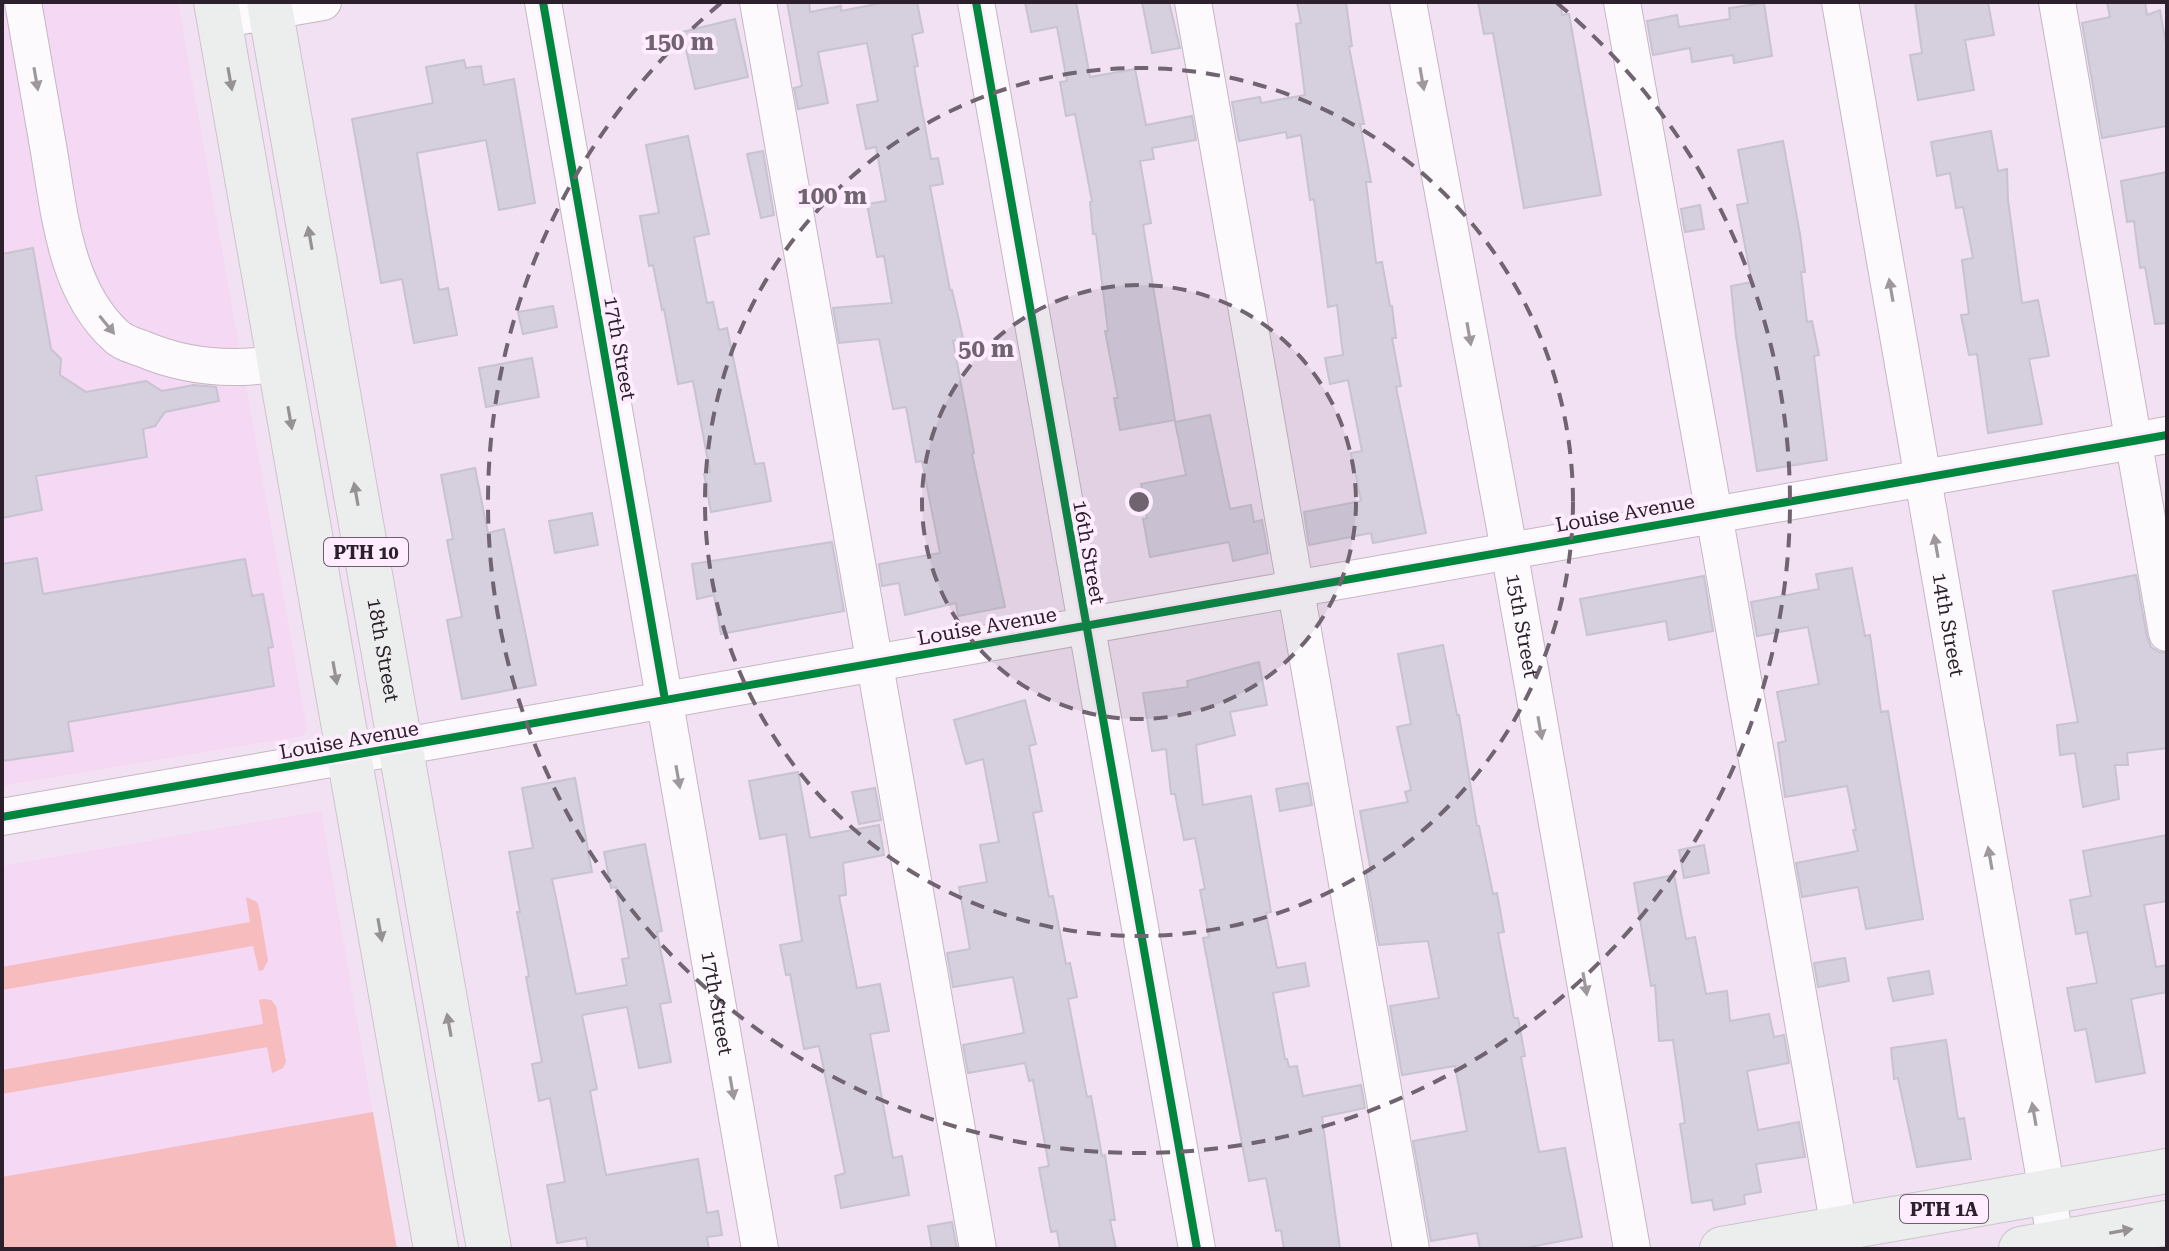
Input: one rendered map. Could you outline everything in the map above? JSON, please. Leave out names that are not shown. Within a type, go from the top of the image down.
[{"type":"main road","name":"18th Street","points":[[270,6],[489,1249]]},
{"type":"main road","name":"PTH 10","points":[[218,11],[436,1249]]},
{"type":"main road","points":[[389,981],[389,1084],[415,1249]]},
{"type":"main road","points":[[463,1102],[489,1165],[508,1224],[512,1249]]},
{"type":"main road","name":"PTH 1A","points":[[1722,1249],[2167,1171]]},
{"type":"main road","points":[[2044,1247],[2167,1223]]},
{"type":"street","points":[[23,2],[64,238],[79,281],[96,312],[118,338],[162,357],[210,368],[246,369],[280,363]]},
{"type":"street","points":[[218,11],[323,2]]},
{"type":"street","name":"17th Street","points":[[543,2],[760,1249]]},
{"type":"street","points":[[758,2],[978,1249]]},
{"type":"street","name":"16th Street","points":[[976,2],[1197,1249]]},
{"type":"street","points":[[1193,2],[1411,1249]]},
{"type":"street","name":"15th Street","points":[[1408,2],[1509,550],[1632,1249]]},
{"type":"street","points":[[1622,2],[1839,1228]]},
{"type":"street","name":"14th Street","points":[[1840,2],[2047,1191],[2044,1247]]},
{"type":"street","points":[[2057,2],[2150,438],[2167,633]]},
{"type":"street","name":"Louise Avenue","points":[[2,817],[2150,438]]},
{"type":"shaded area","points":[[2,2],[178,2],[307,730],[302,736],[2,786]]},
{"type":"shaded area","points":[[321,811],[396,1249],[2,1249],[2,866]]},
{"type":"shaded area","points":[[246,897],[257,902],[259,907],[268,961],[263,970],[259,971],[253,946],[2,990],[2,967],[250,922]]},
{"type":"shaded area","points":[[259,1000],[271,1000],[276,1006],[286,1062],[283,1068],[272,1073],[267,1047],[2,1094],[2,1070],[263,1024]]},
{"type":"shaded area","points":[[373,1112],[397,1249],[2,1249],[2,1177]]},
{"type":"building","points":[[787,2],[809,2],[810,12],[841,6],[841,11],[886,2],[917,2],[923,32],[912,35],[918,66],[914,67],[931,159],[938,158],[943,184],[930,186],[950,290],[963,338],[953,341],[972,454],[1005,607],[958,616],[956,603],[905,615],[899,583],[882,586],[879,564],[940,553],[922,461],[916,462],[906,407],[893,409],[879,339],[839,343],[833,308],[892,303],[884,256],[877,257],[867,204],[886,201],[876,147],[866,149],[857,105],[878,101],[867,43],[818,52],[828,103],[798,109],[794,88],[802,86]]},
{"type":"building","points":[[1025,2],[1076,2],[1090,77],[1135,69],[1146,125],[1192,116],[1196,140],[1152,148],[1154,159],[1140,161],[1151,223],[1143,225],[1175,420],[1120,430],[1114,398],[1118,398],[1105,331],[1108,331],[1096,234],[1093,234],[1092,201],[1075,114],[1066,116],[1060,82],[1067,81],[1057,27],[1031,32]]},
{"type":"building","points":[[1142,2],[1169,2],[1180,48],[1152,53]]},
{"type":"building","points":[[1297,2],[1346,2],[1352,46],[1349,47],[1364,124],[1360,124],[1371,182],[1366,182],[1376,263],[1382,262],[1392,306],[1396,338],[1392,338],[1401,386],[1396,387],[1426,533],[1373,543],[1371,533],[1309,545],[1304,512],[1361,501],[1351,453],[1362,451],[1348,380],[1330,384],[1325,358],[1343,355],[1337,305],[1328,307],[1314,199],[1310,200],[1301,135],[1287,138],[1286,132],[1239,141],[1232,102],[1260,97],[1261,103],[1305,95],[1296,24],[1301,23]]},
{"type":"building","points":[[1478,2],[1560,2],[1562,15],[1569,14],[1601,195],[1524,208],[1493,33],[1484,34]]},
{"type":"building","points":[[1915,2],[1988,2],[1994,35],[1965,40],[1974,90],[1918,100],[1910,55],[1922,53]]},
{"type":"building","points":[[2107,2],[2145,2],[2147,15],[2160,10],[2167,49],[2167,126],[2102,138],[2082,23],[2110,17]]},
{"type":"building","points":[[1764,3],[1772,56],[1734,63],[1733,55],[1692,62],[1690,48],[1653,55],[1647,21],[1677,15],[1679,27],[1730,19],[1729,8]]},
{"type":"building","points":[[735,19],[748,77],[695,89],[682,32]]},
{"type":"building","points":[[464,60],[466,68],[481,66],[484,85],[514,79],[535,203],[499,210],[486,140],[417,153],[439,290],[448,288],[457,335],[414,343],[402,279],[381,283],[352,119],[433,103],[426,67]]},
{"type":"building","points":[[1991,131],[1998,171],[2007,169],[2008,200],[2022,303],[2038,300],[2049,356],[2029,359],[2042,424],[1988,433],[1977,354],[1969,355],[1961,315],[1969,314],[1962,260],[1973,258],[1963,207],[1956,208],[1950,173],[1937,176],[1931,142]]},
{"type":"building","points":[[688,136],[709,234],[694,237],[707,303],[713,302],[719,330],[727,328],[755,464],[764,463],[771,501],[711,512],[704,474],[710,472],[693,381],[678,384],[664,309],[653,265],[649,266],[640,216],[659,213],[646,145]]},
{"type":"building","points":[[1783,141],[1800,234],[1807,322],[1812,321],[1819,355],[1814,356],[1827,460],[1757,471],[1731,286],[1752,282],[1737,205],[1748,203],[1738,150]]},
{"type":"building","points":[[763,151],[774,215],[761,218],[747,154]]},
{"type":"building","points":[[2167,172],[2167,323],[2155,324],[2145,267],[2140,268],[2134,221],[2127,222],[2121,181]]},
{"type":"building","points":[[1700,205],[1704,229],[1685,232],[1681,209]]},
{"type":"building","points":[[33,248],[51,349],[61,359],[60,375],[86,392],[146,381],[162,391],[194,385],[216,387],[219,401],[165,412],[155,426],[143,429],[147,457],[36,476],[42,510],[2,518],[2,254]]},
{"type":"building","points":[[553,306],[557,327],[523,334],[518,312]]},
{"type":"building","points":[[532,358],[539,397],[486,407],[479,368]]},
{"type":"building","points":[[1210,415],[1230,509],[1251,505],[1254,522],[1262,520],[1268,553],[1233,561],[1229,542],[1150,557],[1141,484],[1186,475],[1175,422]]},
{"type":"building","points":[[475,468],[488,533],[504,529],[536,685],[462,699],[447,620],[462,617],[447,540],[453,539],[441,475]]},
{"type":"building","points":[[592,513],[598,545],[555,553],[549,521]]},
{"type":"building","points":[[832,542],[844,611],[721,634],[714,595],[697,599],[692,564]]},
{"type":"building","points":[[37,558],[43,594],[245,559],[252,596],[263,594],[273,647],[268,648],[274,686],[68,722],[73,751],[2,761],[2,564]]},
{"type":"building","points":[[1852,568],[1865,636],[1870,635],[1881,712],[1888,711],[1923,919],[1866,929],[1858,887],[1802,897],[1796,863],[1858,851],[1853,830],[1856,830],[1847,786],[1785,797],[1778,743],[1786,741],[1777,692],[1819,684],[1808,627],[1757,636],[1751,602],[1819,589],[1816,574]]},
{"type":"building","points":[[2136,575],[2147,637],[2151,647],[2167,653],[2167,748],[2127,753],[2128,765],[2115,765],[2119,799],[2083,807],[2075,753],[2060,755],[2057,725],[2078,722],[2053,591]]},
{"type":"building","points":[[1704,576],[1713,631],[1669,640],[1666,621],[1587,635],[1580,599]]},
{"type":"building","points":[[1443,645],[1459,715],[1477,826],[1493,894],[1497,893],[1504,932],[1498,933],[1514,1018],[1518,1018],[1525,1056],[1521,1057],[1539,1152],[1565,1148],[1582,1237],[1520,1249],[1480,1249],[1477,1233],[1431,1241],[1413,1141],[1467,1131],[1455,1066],[1402,1075],[1390,1006],[1439,998],[1428,941],[1379,945],[1366,872],[1371,872],[1360,811],[1408,802],[1405,792],[1411,790],[1397,727],[1411,724],[1398,654]]},
{"type":"building","points":[[1259,662],[1267,705],[1230,712],[1235,735],[1196,745],[1203,805],[1251,796],[1271,912],[1266,913],[1277,968],[1305,963],[1309,986],[1273,993],[1285,1059],[1289,1067],[1297,1066],[1303,1096],[1361,1085],[1365,1108],[1322,1117],[1340,1249],[1284,1249],[1281,1230],[1276,1231],[1266,1178],[1249,1181],[1203,938],[1209,937],[1200,890],[1205,889],[1195,838],[1184,840],[1175,794],[1171,794],[1166,749],[1152,751],[1143,693],[1188,687],[1187,681]]},
{"type":"building","points":[[1025,700],[1036,744],[1029,746],[1042,811],[1033,813],[1049,897],[1053,896],[1066,964],[1070,963],[1077,997],[1068,999],[1087,1097],[1091,1096],[1102,1156],[1105,1155],[1115,1220],[1110,1220],[1116,1249],[1060,1249],[1057,1231],[1051,1232],[1039,1168],[1049,1166],[1033,1080],[1029,1081],[1025,1063],[968,1073],[963,1045],[1024,1033],[1013,977],[953,987],[947,953],[970,949],[959,887],[987,882],[980,845],[999,842],[983,759],[966,764],[954,720]]},
{"type":"building","points":[[798,772],[810,838],[879,825],[884,855],[843,863],[846,895],[839,896],[857,988],[880,984],[889,1031],[870,1034],[893,1158],[902,1156],[909,1195],[841,1208],[835,1176],[845,1173],[819,1046],[804,1049],[790,974],[786,975],[780,945],[802,941],[786,834],[760,839],[749,781]]},
{"type":"building","points":[[575,778],[592,872],[552,879],[576,994],[627,985],[622,959],[629,958],[616,887],[611,888],[604,852],[645,844],[662,931],[657,932],[671,1002],[660,1004],[671,1062],[639,1068],[627,1007],[582,1015],[597,1089],[590,1091],[606,1175],[698,1159],[707,1213],[718,1211],[722,1235],[707,1237],[709,1249],[588,1249],[586,1238],[557,1243],[547,1185],[565,1182],[550,1098],[539,1101],[532,1064],[542,1062],[526,977],[529,976],[509,852],[533,848],[522,788]]},
{"type":"building","points":[[1308,783],[1312,805],[1280,811],[1276,789]]},
{"type":"building","points":[[875,788],[881,820],[859,824],[852,792]]},
{"type":"building","points":[[2167,835],[2167,901],[2144,905],[2156,967],[2167,965],[2167,992],[2131,999],[2145,1073],[2096,1082],[2086,1029],[2075,1031],[2067,988],[2097,983],[2087,932],[2076,934],[2070,900],[2091,896],[2083,851]]},
{"type":"building","points":[[1704,845],[1709,873],[1684,878],[1679,850]]},
{"type":"building","points":[[1674,875],[1686,939],[1695,937],[1706,994],[1727,991],[1730,1021],[1769,1014],[1774,1037],[1784,1035],[1789,1063],[1747,1071],[1758,1130],[1799,1122],[1805,1157],[1756,1164],[1761,1192],[1744,1195],[1745,1204],[1714,1210],[1712,1200],[1692,1203],[1680,1124],[1685,1123],[1673,1040],[1659,1041],[1655,985],[1651,986],[1634,883]]},
{"type":"building","points":[[1845,958],[1849,981],[1818,987],[1814,963]]},
{"type":"building","points":[[1929,971],[1933,994],[1893,1001],[1888,978]]},
{"type":"building","points":[[1946,1040],[1958,1119],[1964,1118],[1971,1159],[1917,1167],[1898,1078],[1894,1079],[1891,1048]]},
{"type":"building","points":[[952,1222],[957,1249],[932,1249],[928,1226]]},
{"type":"cycle path","points":[[543,2],[665,700]]},
{"type":"cycle path","points":[[976,2],[1197,1249]]},
{"type":"cycle path","points":[[2,817],[2167,435]]}]
